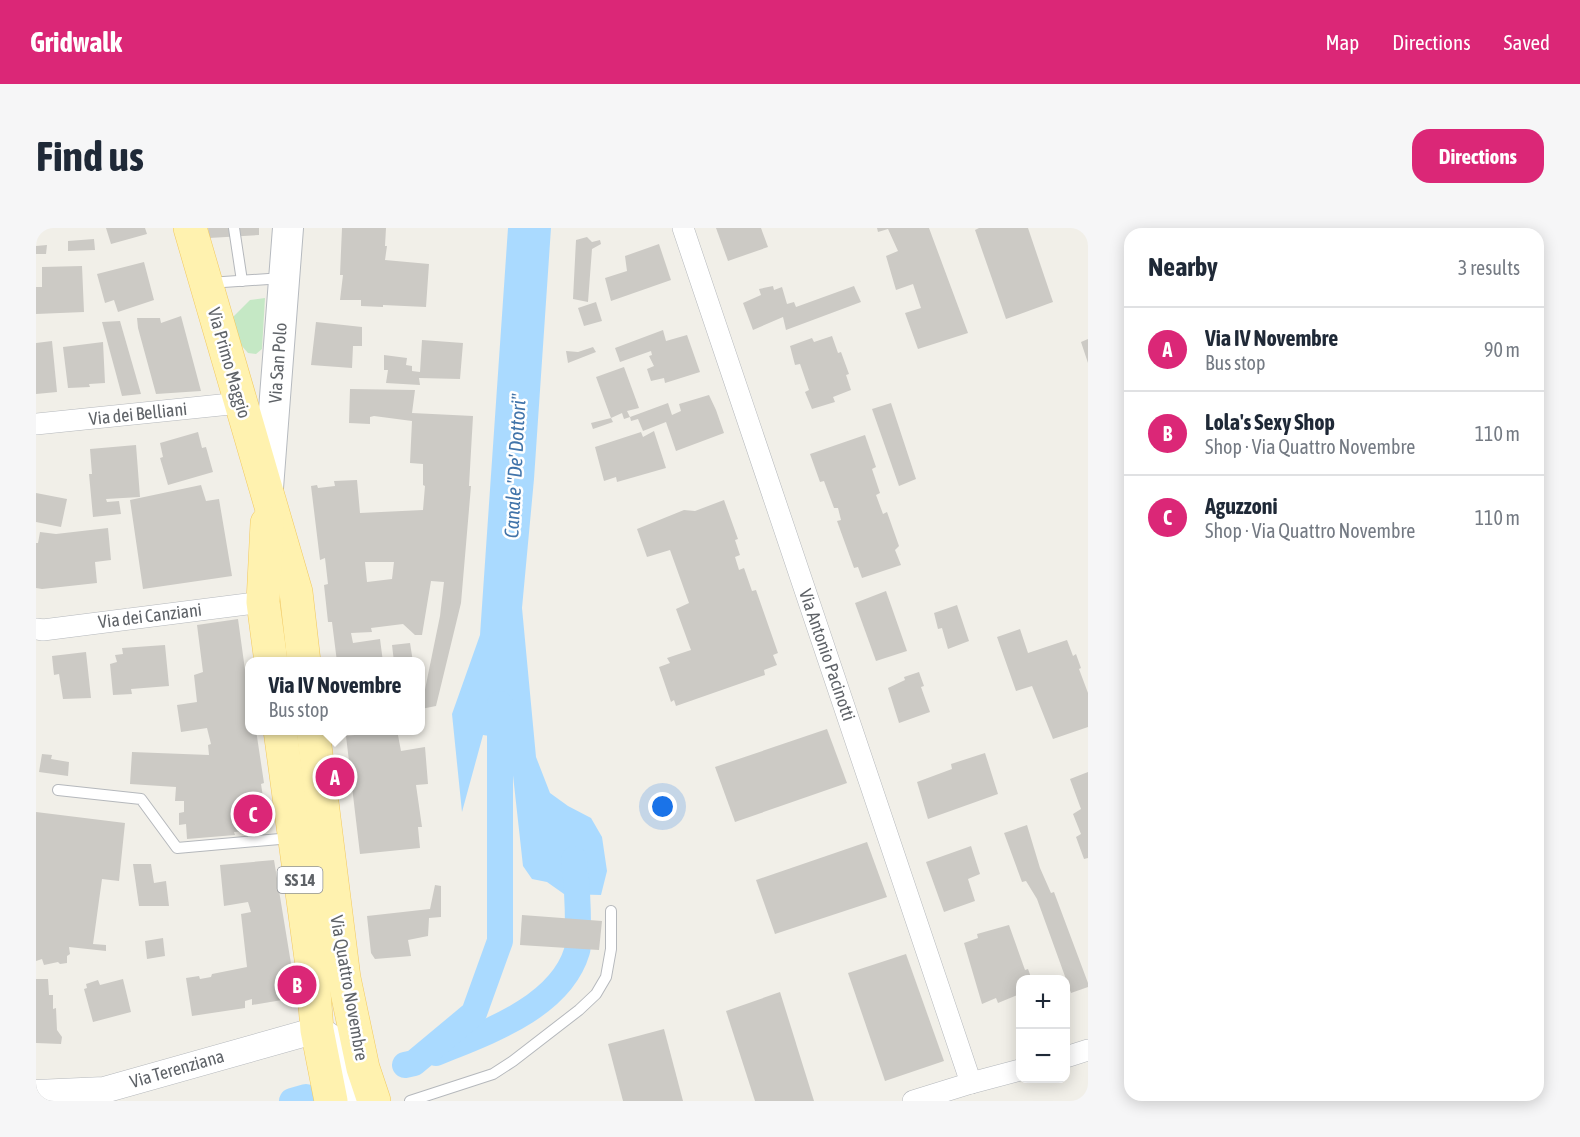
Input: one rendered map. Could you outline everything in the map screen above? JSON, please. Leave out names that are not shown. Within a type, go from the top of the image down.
[{"type":"main road","name":"Via Primo Maggio","points":[[190,228],[268,497]]},
{"type":"main road","name":"Via San Polo","points":[[268,497],[288,228]]},
{"type":"main road","points":[[268,497],[263,602],[270,657]]},
{"type":"main road","points":[[268,497],[296,592],[303,657]]},
{"type":"main road","name":"Via Quattro Novembre","points":[[281,735],[313,974],[316,1030],[331,1101]]},
{"type":"main road","name":"Via Quattro Novembre","points":[[314,735],[344,978],[363,1068],[374,1101]]},
{"type":"street","name":"Via Antonio Pacinotti","points":[[683,228],[971,1083]]},
{"type":"street","name":"Via dei Belliani","points":[[36,424],[240,403]]},
{"type":"street","name":"Via dei Canziani","points":[[36,629],[43,630],[263,602]]},
{"type":"street","points":[[316,1030],[328,1034],[338,1046],[357,1101]]},
{"type":"street","name":"Via Terenziana","points":[[36,1093],[105,1090],[316,1030]]},
{"type":"street","points":[[1070,1055],[1088,1050]]},
{"type":"street","points":[[913,1101],[1016,1071]]},
{"type":"lane","points":[[234,228],[242,281]]},
{"type":"lane","points":[[206,283],[284,278]]},
{"type":"lane","points":[[58,790],[141,799],[177,848],[295,838]]},
{"type":"lane","points":[[410,1101],[493,1074],[579,1010],[596,994],[606,977],[611,949],[611,911]]},
{"type":"green space","points":[[265,298],[262,349],[256,354],[248,353],[241,345],[233,317],[250,300]]},
{"type":"water","points":[[508,228],[551,228],[534,479],[522,608],[536,757],[550,793],[591,818],[602,837],[607,871],[601,895],[564,894],[547,882],[532,879],[523,866],[509,739],[483,735],[462,812],[452,714],[480,635]]},
{"type":"building","points":[[106,228],[145,228],[147,234],[111,244]]},
{"type":"building","points":[[208,228],[259,228],[259,235],[209,238]]},
{"type":"building","points":[[342,228],[386,228],[385,260],[429,264],[426,307],[361,306],[361,300],[340,300],[343,275],[340,275]]},
{"type":"building","points":[[716,228],[761,228],[768,247],[728,261]]},
{"type":"building","points":[[877,228],[929,228],[968,333],[918,349],[905,313],[921,308],[913,284],[896,290],[886,256],[898,251],[888,229],[878,232]]},
{"type":"building","points":[[979,228],[1028,228],[1053,302],[1006,319],[975,230]]},
{"type":"building","points":[[587,237],[592,242],[600,240],[601,244],[592,249],[588,302],[573,299],[576,240]]},
{"type":"building","points":[[94,239],[95,250],[68,251],[68,241]]},
{"type":"building","points":[[659,244],[671,280],[611,301],[605,278],[627,271],[625,256]]},
{"type":"building","points":[[47,245],[46,254],[36,254],[36,246]]},
{"type":"building","points":[[144,262],[154,300],[118,312],[114,300],[105,303],[97,274]]},
{"type":"building","points":[[82,266],[84,312],[36,314],[36,287],[42,287],[42,267]]},
{"type":"building","points":[[773,286],[774,290],[782,287],[787,304],[794,302],[796,307],[854,286],[861,302],[786,330],[783,317],[753,330],[743,303],[761,295],[759,289]]},
{"type":"building","points":[[596,302],[602,321],[584,326],[578,308]]},
{"type":"building","points":[[181,316],[201,391],[156,394],[137,318],[160,318],[161,323]]},
{"type":"building","points":[[120,321],[141,394],[122,396],[102,322]]},
{"type":"building","points":[[316,322],[362,327],[362,346],[353,346],[352,368],[311,365]]},
{"type":"building","points":[[663,330],[666,341],[687,335],[700,372],[665,383],[664,378],[651,381],[647,369],[654,366],[649,356],[652,355],[651,351],[620,362],[615,348]]},
{"type":"building","points":[[832,336],[849,374],[846,375],[851,390],[833,397],[835,402],[812,409],[805,392],[809,390],[800,364],[795,365],[790,346],[812,338],[814,342]]},
{"type":"building","points":[[1088,339],[1088,363],[1081,342]]},
{"type":"building","points":[[422,340],[463,343],[460,379],[419,378],[420,385],[386,383],[388,370],[384,370],[384,355],[407,358],[406,365],[412,366],[412,371],[420,372]]},
{"type":"building","points":[[52,341],[57,392],[36,394],[36,343]]},
{"type":"building","points":[[103,342],[105,383],[89,384],[90,387],[68,388],[63,347]]},
{"type":"building","points":[[593,347],[596,352],[568,363],[566,351],[578,352]]},
{"type":"building","points":[[624,367],[639,408],[627,411],[630,417],[624,419],[622,413],[611,418],[596,377]]},
{"type":"building","points":[[350,389],[415,390],[412,413],[473,416],[469,486],[471,486],[461,603],[436,706],[425,708],[425,689],[440,616],[444,582],[431,581],[422,635],[415,635],[403,624],[371,628],[372,632],[351,633],[353,643],[380,639],[382,657],[336,657],[332,622],[328,622],[324,585],[328,584],[325,558],[320,560],[311,486],[317,485],[318,488],[335,486],[334,481],[357,480],[360,513],[423,510],[425,486],[423,485],[423,464],[410,463],[412,421],[374,416],[370,417],[370,424],[349,423]],"holes":[[[365,562],[394,562],[392,579],[367,582]]]},
{"type":"building","points":[[709,395],[724,433],[676,451],[666,422],[643,431],[638,419],[631,421],[630,417],[668,403],[672,415],[681,411],[679,404]]},
{"type":"building","points":[[891,403],[916,479],[899,486],[872,409]]},
{"type":"building","points":[[611,418],[613,422],[593,429],[591,423]]},
{"type":"building","points":[[654,431],[666,468],[617,482],[616,477],[604,481],[595,447],[641,432],[643,437]]},
{"type":"building","points":[[198,432],[202,448],[206,447],[213,472],[168,485],[160,458],[163,457],[160,443]]},
{"type":"building","points":[[865,435],[876,467],[872,469],[880,493],[876,495],[883,514],[887,512],[899,546],[895,550],[901,565],[862,578],[858,567],[854,568],[837,521],[841,520],[838,508],[834,508],[824,481],[820,482],[810,454]]},
{"type":"building","points":[[136,445],[140,497],[106,499],[107,502],[119,501],[121,514],[93,517],[89,474],[92,474],[90,449]]},
{"type":"building","points":[[201,485],[206,501],[219,499],[232,576],[143,589],[130,500]]},
{"type":"building","points":[[36,493],[67,499],[61,527],[36,522]]},
{"type":"building","points":[[724,500],[738,539],[735,540],[740,555],[735,557],[739,570],[744,568],[752,591],[756,590],[778,653],[773,655],[777,665],[764,670],[765,675],[676,706],[674,700],[671,702],[659,667],[670,663],[667,658],[691,650],[676,609],[689,603],[670,550],[647,557],[637,529],[684,510],[695,511]]},
{"type":"building","points":[[108,528],[111,560],[95,562],[97,583],[36,588],[36,543],[38,543],[40,532],[56,534]]},
{"type":"building","points":[[886,591],[907,651],[876,661],[855,603]]},
{"type":"building","points":[[957,605],[969,641],[948,649],[942,628],[938,629],[934,613]]},
{"type":"building","points":[[238,619],[245,670],[245,735],[257,735],[268,829],[234,832],[235,835],[187,839],[186,824],[179,825],[179,813],[184,812],[184,801],[175,801],[176,787],[130,784],[132,752],[209,755],[208,745],[211,744],[207,728],[181,732],[177,705],[197,702],[194,675],[203,672],[197,625]]},
{"type":"building","points":[[1020,629],[1028,653],[1067,640],[1073,656],[1076,654],[1088,693],[1088,727],[1053,739],[1032,686],[1016,691],[997,637]]},
{"type":"building","points":[[410,643],[412,657],[393,657],[392,645]]},
{"type":"building","points":[[165,645],[169,686],[131,689],[132,694],[113,695],[110,664],[117,662],[115,655],[123,654],[122,648]]},
{"type":"building","points":[[86,652],[91,698],[63,699],[59,674],[54,675],[52,656]]},
{"type":"building","points":[[919,672],[924,686],[921,687],[930,712],[899,723],[888,688],[905,680],[904,677]]},
{"type":"building","points":[[827,729],[847,783],[735,822],[715,767]]},
{"type":"building","points":[[398,735],[401,751],[425,747],[428,784],[416,785],[422,827],[418,827],[420,848],[360,854],[346,736]]},
{"type":"building","points":[[985,753],[998,794],[928,819],[917,782],[952,769],[951,764]]},
{"type":"building","points":[[42,754],[52,755],[51,759],[69,762],[68,776],[39,772]]},
{"type":"building","points":[[1088,772],[1088,858],[1084,859],[1076,837],[1081,834],[1073,814],[1081,809],[1070,779]]},
{"type":"building","points":[[36,812],[125,823],[119,881],[102,879],[93,944],[106,945],[106,951],[69,947],[70,954],[67,956],[67,963],[44,965],[42,959],[36,961]]},
{"type":"building","points":[[1027,825],[1040,868],[1051,893],[1054,892],[1088,987],[1071,993],[1070,975],[1064,975],[1037,899],[1026,881],[1022,882],[1004,833]]},
{"type":"building","points":[[867,842],[887,897],[775,934],[756,880]]},
{"type":"building","points":[[971,846],[980,874],[968,879],[975,901],[944,912],[926,862]]},
{"type":"building","points":[[274,860],[295,988],[288,999],[252,1005],[252,999],[245,1001],[245,1008],[192,1016],[186,978],[199,976],[200,979],[211,977],[212,974],[247,967],[241,914],[251,912],[248,902],[224,906],[220,865]]},
{"type":"building","points":[[133,864],[151,864],[154,883],[166,881],[169,906],[139,906]]},
{"type":"building","points":[[435,885],[441,886],[441,917],[429,918],[428,936],[408,940],[411,956],[375,959],[371,953],[367,916],[430,909]]},
{"type":"building","points":[[522,915],[602,921],[599,950],[520,945]]},
{"type":"building","points":[[1009,925],[1025,970],[1028,969],[1030,975],[1016,975],[1016,996],[998,1003],[996,998],[982,1004],[964,943],[978,938],[977,934]]},
{"type":"building","points":[[163,938],[165,956],[147,959],[145,941]]},
{"type":"building","points":[[906,954],[944,1061],[885,1081],[848,973]]},
{"type":"building","points":[[36,979],[48,979],[49,995],[53,995],[53,1009],[56,1008],[57,1030],[62,1037],[61,1044],[36,1043]]},
{"type":"building","points":[[123,979],[131,1012],[93,1022],[84,989],[87,988],[86,984],[98,980],[100,985]]},
{"type":"building","points":[[780,992],[814,1101],[755,1101],[726,1011]]},
{"type":"building","points":[[664,1029],[683,1101],[623,1101],[608,1044]]},
{"type":"waterway","name":"Canale \"De' Dottori\"","points":[[405,1065],[414,1063],[474,1013],[500,941],[500,704]]},
{"type":"waterway","name":"Canale \"De' Dottori\"","points":[[436,1053],[476,1037],[518,1016],[555,988],[568,971],[577,951],[578,942],[574,859]]},
{"type":"waterway","name":"Canale \"De' Dottori\"","points":[[292,1101],[306,1097]]},
{"type":"place","name":"Via IV Novembre","points":[[335,777]]},
{"type":"place","name":"Aguzzoni","points":[[253,814]]},
{"type":"place","name":"Lola's Sexy Shop","points":[[297,985]]}]
